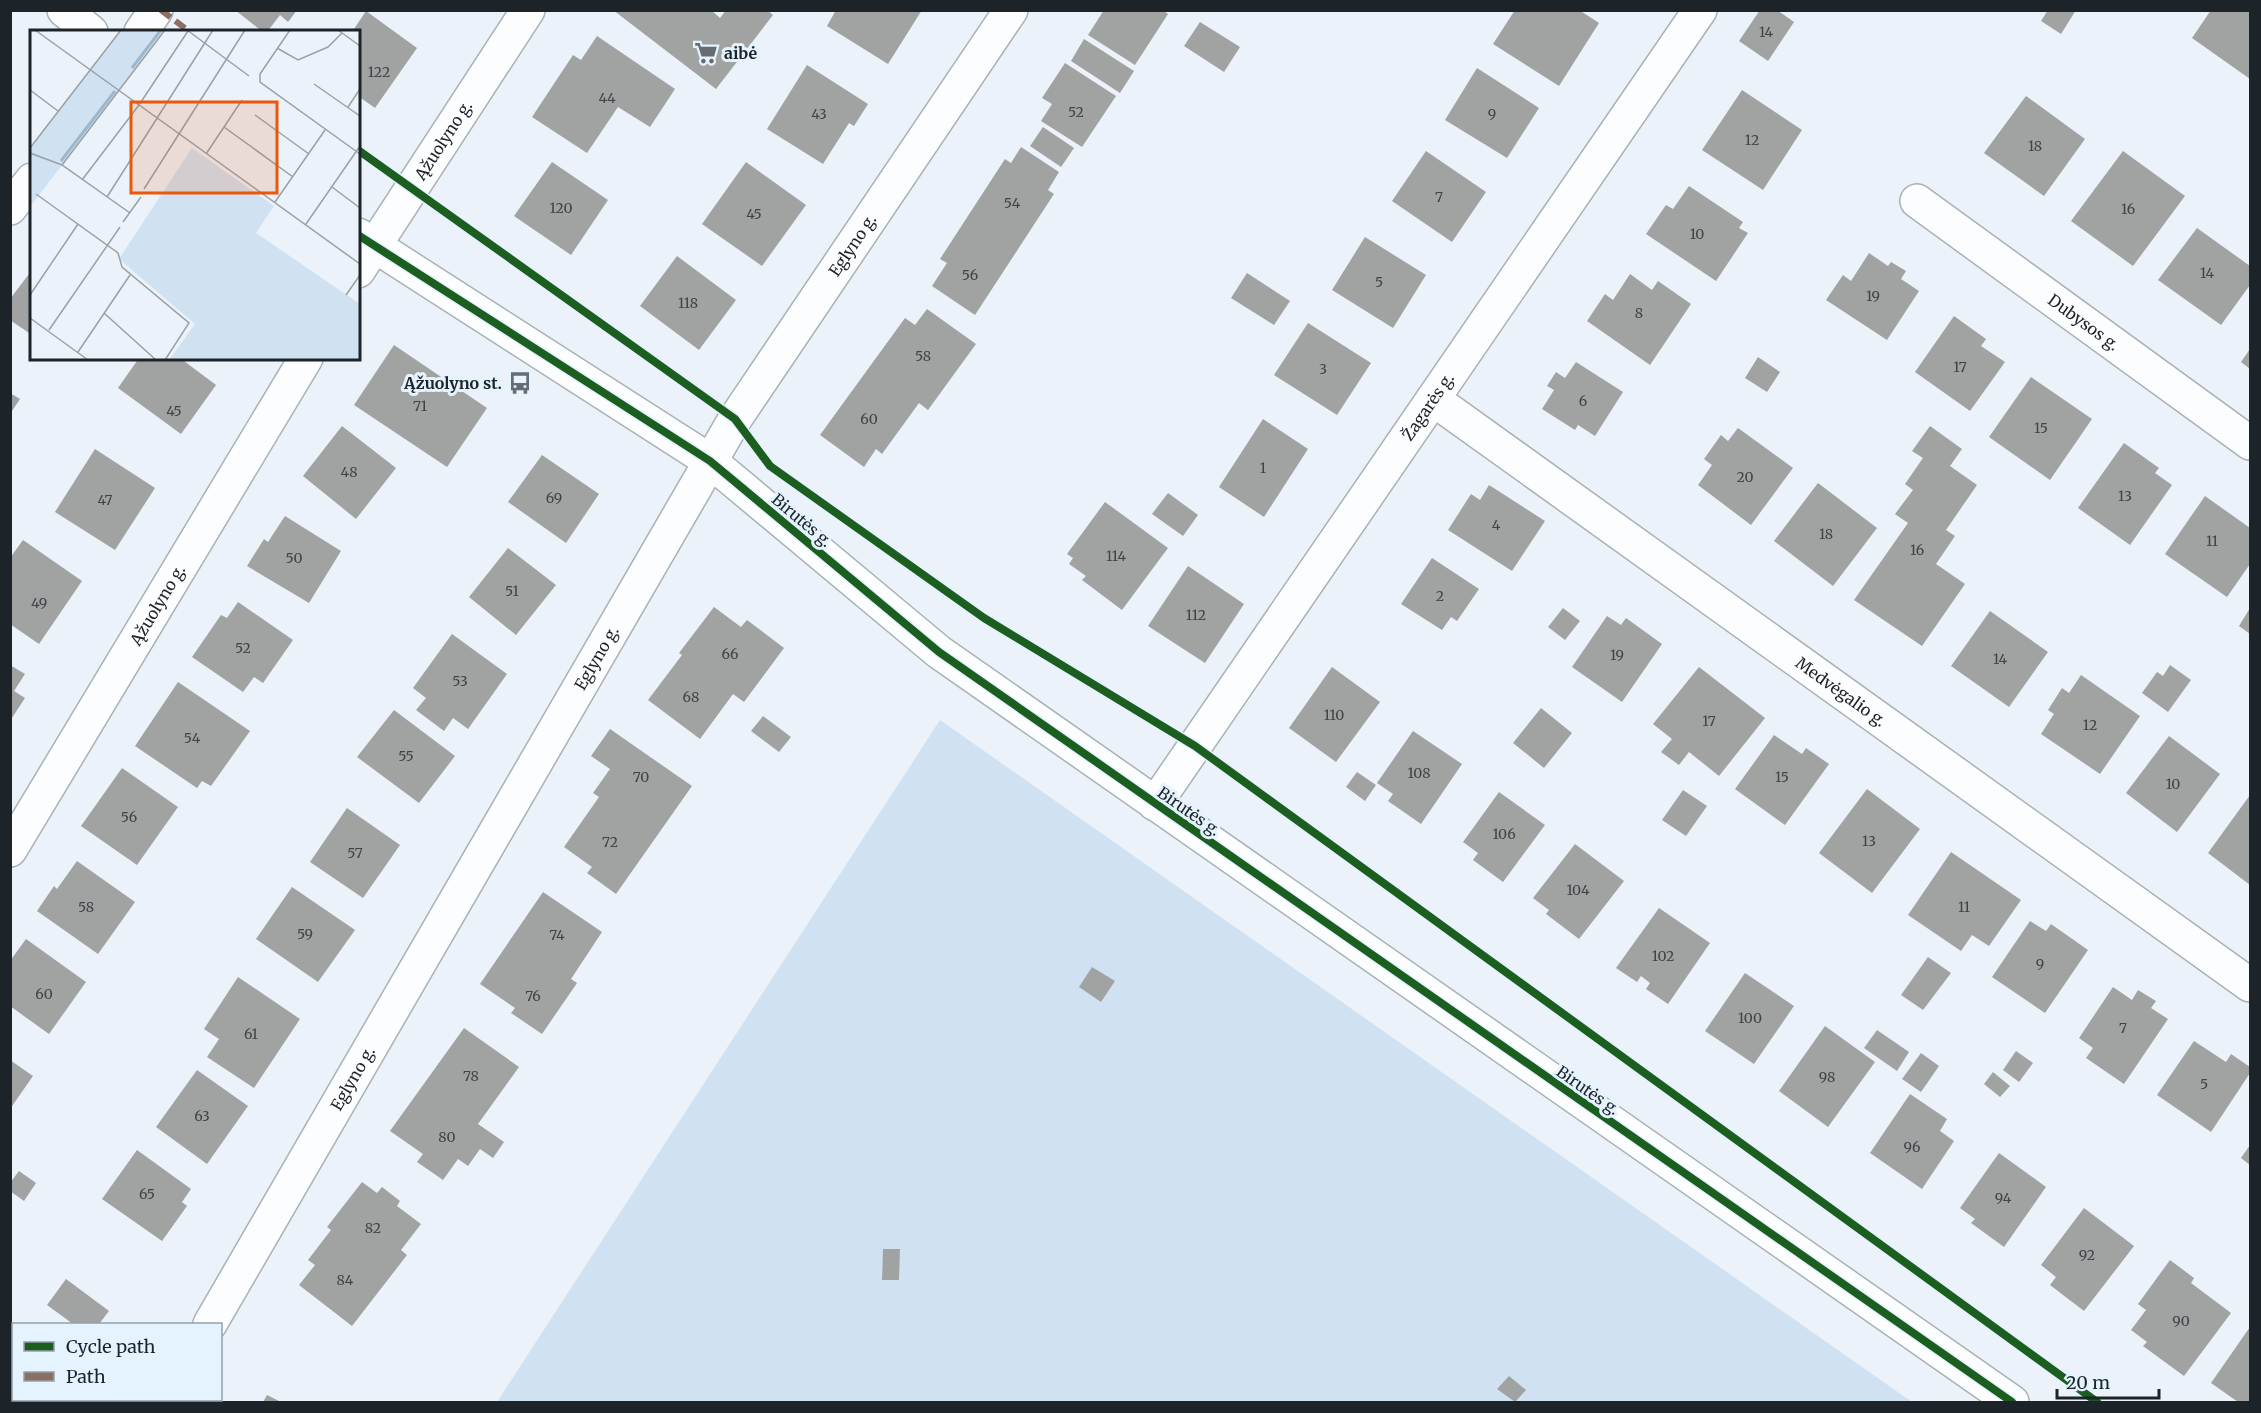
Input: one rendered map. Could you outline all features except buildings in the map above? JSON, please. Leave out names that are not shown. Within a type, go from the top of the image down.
[{"type":"street","points":[[64,10],[89,30]]},
{"type":"street","points":[[142,30],[156,10]]},
{"type":"street","name":"Ąžuolyno g.","points":[[363,250],[528,10]]},
{"type":"street","name":"Eglyno g.","points":[[211,1323],[735,419],[1011,10]]},
{"type":"street","name":"Žagarės g.","points":[[1155,804],[1700,10]]},
{"type":"street","points":[[10,208],[30,183]]},
{"type":"street","name":"Dubysos g.","points":[[1917,201],[2250,442]]},
{"type":"street","name":"Birutės g.","points":[[363,250],[710,461],[939,652],[2012,1402]]},
{"type":"street","name":"Ąžuolyno g.","points":[[10,850],[305,360]]},
{"type":"street","name":"Medvėgalio g.","points":[[1433,399],[2250,985]]},
{"type":"shaded area","points":[[940,720],[1912,1402],[497,1402]]},
{"type":"marked path","points":[[161,10],[187,30]]},
{"type":"cycle path","points":[[360,151],[735,419],[770,466],[984,618],[1195,746],[2097,1402]]},
{"type":"cycle path","points":[[360,236],[710,461],[939,652],[2012,1402]]},
{"type":"place","name":"aibė","points":[[706,53]]},
{"type":"place","name":"Ąžuolyno st.","points":[[520,383]]}]
